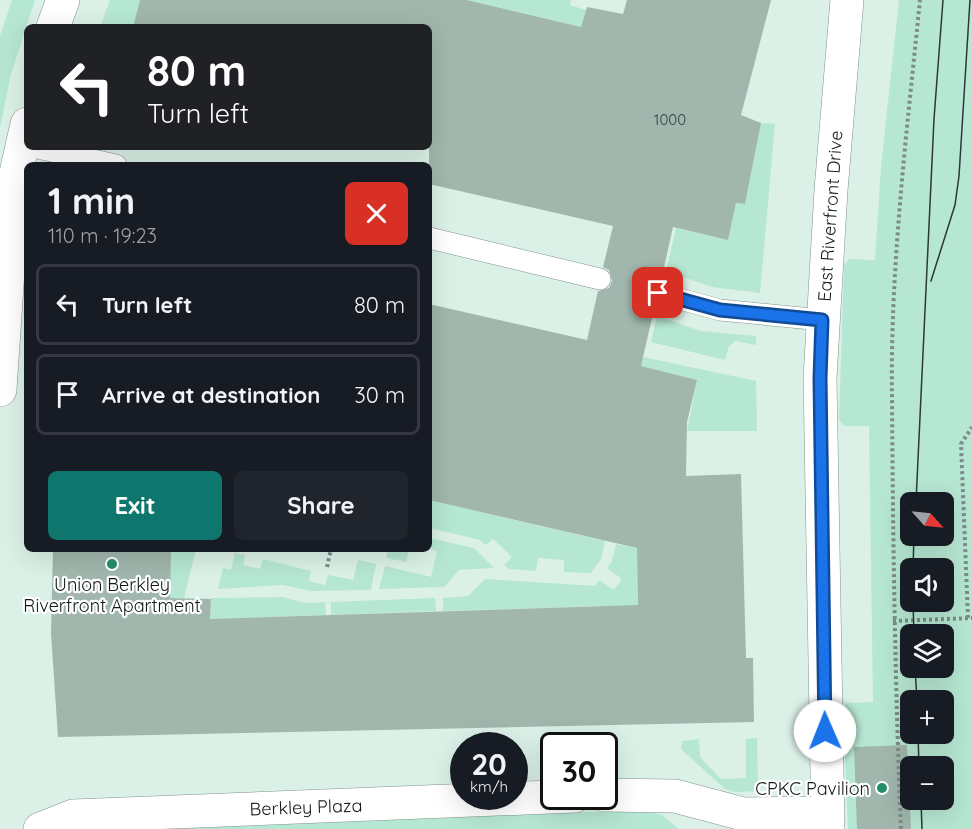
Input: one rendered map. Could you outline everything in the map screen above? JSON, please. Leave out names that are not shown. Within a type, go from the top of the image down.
[{"type":"street","points":[[54,24],[63,0]]},
{"type":"street","name":"East Riverfront Drive","points":[[828,821],[820,378],[822,320],[847,0]]},
{"type":"street","points":[[0,390],[14,182],[24,150]]},
{"type":"street","points":[[618,795],[675,796],[701,816],[743,814],[828,821]]},
{"type":"street","name":"Berkley Plaza","points":[[40,829],[73,816],[540,797]]},
{"type":"lane","points":[[63,150],[105,162]]},
{"type":"lane","points":[[432,239],[600,279]]},
{"type":"lane","points":[[658,293],[720,310],[822,320]]},
{"type":"path","points":[[901,829],[893,621],[892,397],[904,161],[920,0]]},
{"type":"path","points":[[893,621],[970,618],[961,444],[972,427]]},
{"type":"path","points":[[965,532],[972,532]]},
{"type":"path","points":[[327,567],[330,552]]},
{"type":"green space","points":[[12,0],[35,0],[27,24],[24,24],[24,34],[11,74],[0,128],[0,36]]},
{"type":"green space","points":[[110,0],[140,0],[134,24],[101,24]]},
{"type":"green space","points":[[467,0],[571,0],[570,5],[586,10],[581,27]]},
{"type":"green space","points":[[899,0],[972,0],[972,829],[848,829],[843,709],[847,703],[873,702],[869,426],[844,426],[839,420],[844,265],[849,259],[875,260],[881,167]]},
{"type":"green space","points":[[761,123],[775,124],[760,293],[712,287],[666,271],[676,228],[728,240],[736,203],[745,204]]},
{"type":"green space","points":[[657,316],[701,331],[756,336],[756,345],[736,341],[729,346],[725,360],[651,342]]},
{"type":"green space","points":[[643,357],[756,381],[757,431],[687,431],[697,380],[641,366]]},
{"type":"green space","points":[[432,501],[605,541],[601,559],[591,573],[564,572],[564,560],[538,558],[536,571],[509,569],[504,565],[512,557],[493,539],[486,545],[480,540],[432,529]]},
{"type":"green space","points":[[432,539],[474,548],[494,568],[459,570],[444,587],[379,589],[385,566],[431,577],[437,551],[432,550]]},
{"type":"green space","points":[[616,544],[637,548],[638,614],[601,606],[443,611],[443,598],[468,596],[485,579],[595,586],[599,580],[614,590],[622,579],[607,568],[612,561]]},
{"type":"green space","points":[[171,552],[195,552],[184,598],[165,598]]},
{"type":"green space","points":[[387,552],[408,552],[406,562],[386,558]]},
{"type":"green space","points":[[235,553],[245,555],[243,565],[260,569],[263,559],[311,571],[309,581],[325,585],[328,575],[353,580],[358,560],[376,564],[371,590],[311,591],[283,585],[218,589],[223,568],[231,570]]},
{"type":"green space","points":[[283,597],[305,603],[325,602],[326,615],[210,619],[211,598]]},
{"type":"green space","points":[[435,598],[436,611],[331,615],[331,602]]},
{"type":"green space","points":[[757,738],[758,791],[735,792],[725,789],[681,749],[682,741],[699,739],[700,757],[721,779],[746,778],[746,739]]},
{"type":"green space","points":[[644,810],[662,815],[679,829],[89,829]]},
{"type":"building","points":[[140,0],[467,0],[581,27],[587,7],[623,14],[627,0],[771,0],[741,115],[761,123],[745,204],[736,203],[728,240],[673,227],[661,281],[650,284],[646,290],[649,302],[655,305],[641,366],[697,380],[687,422],[686,476],[741,474],[746,658],[753,658],[754,722],[58,737],[51,634],[53,552],[171,552],[170,598],[211,599],[210,619],[638,605],[637,548],[432,501],[432,305],[587,340],[598,291],[609,288],[612,281],[609,270],[603,267],[613,226],[432,185],[432,162],[429,162],[429,150],[432,150],[432,24],[134,24]]},
{"type":"building","name":"CPKC Pavilion","points":[[907,745],[908,756],[900,756],[900,810],[910,810],[911,829],[857,829],[854,747]]},
{"type":"tram line","points":[[916,492],[934,119],[943,0]]},
{"type":"tram line","points":[[931,281],[955,205],[959,176],[970,0]]},
{"type":"tram line","points":[[913,558],[914,546]]},
{"type":"tram line","points":[[913,612],[914,624]]},
{"type":"tram line","points":[[916,678],[916,690]]},
{"type":"tram line","points":[[918,744],[919,756]]},
{"type":"tram line","points":[[921,810],[922,829]]},
{"type":"place","name":"Union Berkley Riverfront Apartment","points":[[112,564]]},
{"type":"place","name":"CPKC Pavilion","points":[[882,788]]},
{"type":"route","points":[[658,293],[720,310],[822,320],[820,378],[825,731]]}]
